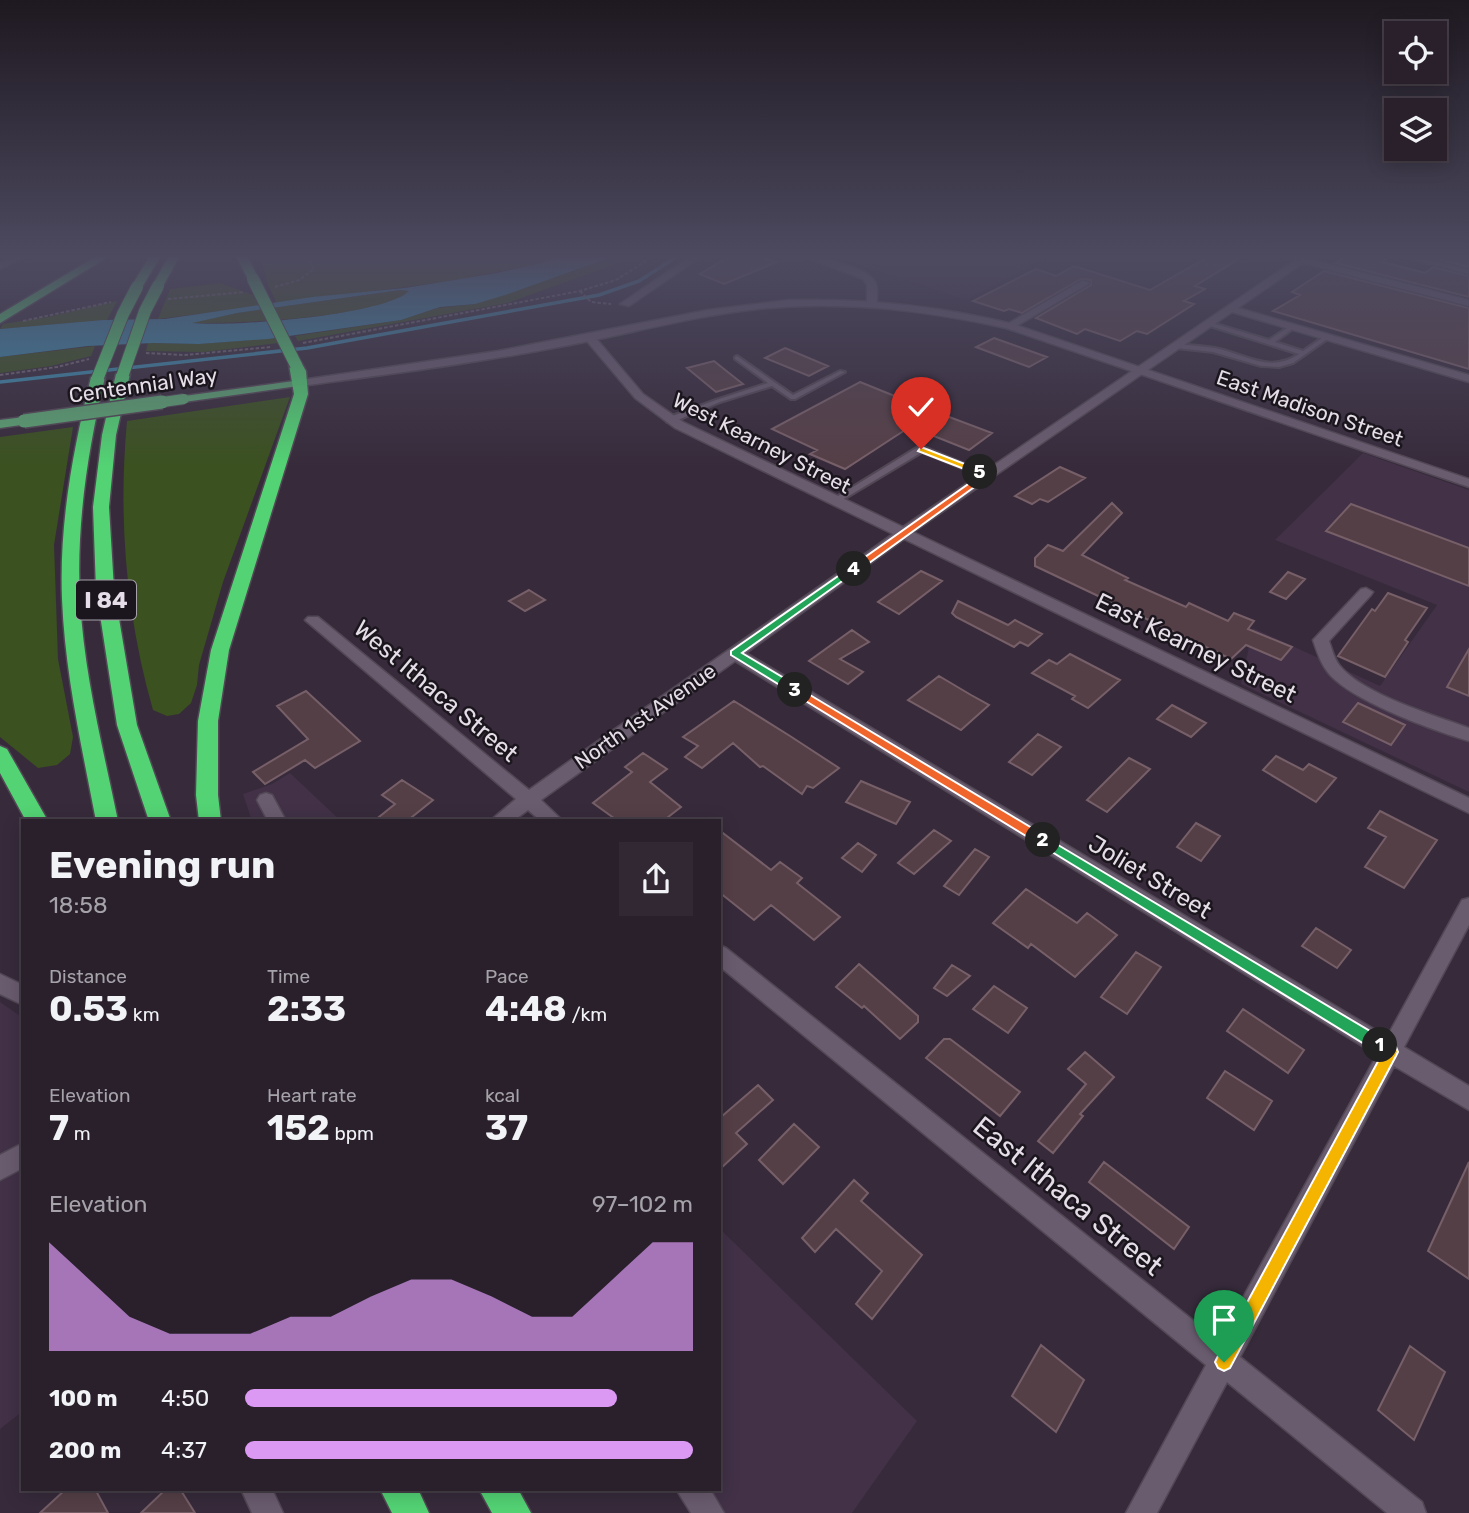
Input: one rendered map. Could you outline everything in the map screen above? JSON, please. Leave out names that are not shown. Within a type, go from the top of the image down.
[{"type":"highway","name":"I 84","points":[[107,819],[85,703],[72,600],[72,523],[82,442],[98,377],[119,325]]},
{"type":"highway","name":"I 84","points":[[140,325],[123,374],[109,436],[101,507],[105,589],[127,725],[159,819]]},
{"type":"highway","points":[[210,819],[207,795],[208,721],[220,650],[301,394],[296,365],[276,325]]},
{"type":"highway","points":[[0,754],[36,819]]},
{"type":"highway","points":[[399,1491],[411,1513]]},
{"type":"highway","points":[[498,1491],[513,1513]]},
{"type":"main road","name":"Centennial Way","points":[[0,424],[301,383]]},
{"type":"street","name":"Centennial Way","points":[[301,383],[447,363],[659,325]]},
{"type":"street","name":"Centennial Way","points":[[1003,325],[1009,326]]},
{"type":"street","name":"North 1st Avenue","points":[[502,819],[668,698],[902,534],[1208,325]]},
{"type":"street","points":[[1284,325],[1469,379]]},
{"type":"street","name":"East Madison Street","points":[[1009,326],[1469,483]]},
{"type":"street","name":"West Kearney Street","points":[[590,338],[639,397],[670,420],[902,534]]},
{"type":"street","name":"East Kearney Street","points":[[902,534],[1469,806]]},
{"type":"street","points":[[1366,592],[1321,640],[1325,655],[1335,671],[1362,690],[1469,735]]},
{"type":"street","name":"West Ithaca Street","points":[[313,620],[528,800]]},
{"type":"street","name":"Joliet Street","points":[[734,653],[1469,1099]]},
{"type":"street","points":[[266,800],[276,819]]},
{"type":"street","points":[[528,800],[552,819]]},
{"type":"street","points":[[1141,1513],[1469,906]]},
{"type":"street","name":"East Ithaca Street","points":[[721,956],[1411,1513]]},
{"type":"street","points":[[0,983],[21,995]]},
{"type":"street","points":[[0,1168],[21,1156]]},
{"type":"street","points":[[257,1491],[268,1513]]},
{"type":"street","points":[[692,1491],[709,1513]]},
{"type":"lane","points":[[1211,325],[1304,353]]},
{"type":"lane","points":[[1269,343],[1292,327]]},
{"type":"lane","points":[[1176,346],[1214,349],[1268,365],[1287,364],[1327,337]]},
{"type":"lane","points":[[737,358],[793,398],[842,372]]},
{"type":"lane","points":[[670,420],[773,384]]},
{"type":"lane","points":[[834,501],[921,449],[987,475]]},
{"type":"path","points":[[302,343],[403,325]]},
{"type":"path","points":[[146,353],[184,355],[278,346]]},
{"type":"path","points":[[0,375],[95,358]]},
{"type":"shaded area","points":[[1363,453],[1469,490],[1469,792],[1241,684],[1253,628],[1380,686],[1437,605],[1275,540]]},
{"type":"shaded area","points":[[290,773],[339,819],[251,819],[243,794],[272,784]]},
{"type":"shaded area","points":[[0,1002],[21,1017],[21,1413],[0,1429]]},
{"type":"shaded area","points":[[721,1230],[917,1421],[852,1513],[721,1513],[705,1491],[721,1491]]},
{"type":"green space","points":[[3,325],[52,325],[0,329]]},
{"type":"green space","points":[[370,325],[388,325],[298,341],[295,336]]},
{"type":"green space","points":[[276,338],[278,343],[204,352],[146,351],[148,343],[199,344]]},
{"type":"green space","points":[[95,346],[91,356],[51,366],[0,373],[0,357]]},
{"type":"green space","points":[[290,397],[223,582],[191,703],[179,714],[167,716],[153,710],[136,638],[131,602],[123,494],[127,421]]},
{"type":"green space","points":[[73,427],[54,545],[58,659],[73,737],[70,754],[57,765],[38,768],[0,737],[0,437]]},
{"type":"water","points":[[50,325],[369,325],[268,339],[199,344],[88,346],[0,357],[0,329]]},
{"type":"building","points":[[1053,325],[1162,325],[1147,334],[1137,331],[1120,341],[1085,329],[1077,334]]},
{"type":"building","points":[[1319,325],[1469,325],[1469,369]]},
{"type":"building","points":[[994,338],[1047,357],[1029,367],[976,347]]},
{"type":"building","points":[[785,348],[828,366],[809,376],[765,358]]},
{"type":"building","points":[[714,361],[743,384],[716,392],[687,368]]},
{"type":"building","points":[[860,382],[992,433],[969,450],[919,430],[913,433],[905,430],[845,469],[810,454],[817,450],[772,429]]},
{"type":"building","points":[[1060,467],[1085,478],[1048,502],[1040,499],[1032,504],[1015,496]]},
{"type":"building","points":[[1112,503],[1122,513],[1082,555],[1128,578],[1125,580],[1186,607],[1189,603],[1228,621],[1234,613],[1254,621],[1248,629],[1292,647],[1281,660],[1246,645],[1231,659],[1035,566],[1035,558],[1048,545],[1063,551]]},
{"type":"building","points":[[1351,504],[1469,548],[1469,586],[1326,531]]},
{"type":"building","points":[[921,571],[942,581],[899,614],[878,602]]},
{"type":"building","points":[[1288,572],[1305,579],[1286,599],[1270,592]]},
{"type":"building","points":[[529,590],[545,600],[525,611],[509,601]]},
{"type":"building","points":[[1388,593],[1427,608],[1405,640],[1408,642],[1385,677],[1338,656],[1372,609],[1375,611]]},
{"type":"building","points":[[958,601],[1008,625],[1015,620],[1042,634],[1028,646],[1020,642],[1014,647],[956,617],[952,613]]},
{"type":"building","points":[[852,630],[869,642],[840,659],[863,672],[848,684],[809,661]]},
{"type":"building","points":[[1469,649],[1469,696],[1447,687]]},
{"type":"building","points":[[1070,654],[1120,680],[1088,708],[1072,699],[1075,696],[1032,673],[1049,660],[1057,664]]},
{"type":"building","points":[[939,676],[989,705],[961,730],[908,700]]},
{"type":"building","points":[[306,691],[360,741],[315,768],[305,760],[265,784],[253,772],[308,739],[277,706]]},
{"type":"building","points":[[734,701],[839,768],[813,788],[807,786],[802,794],[763,766],[760,767],[733,743],[702,768],[685,757],[698,746],[683,737]]},
{"type":"building","points":[[1358,703],[1405,725],[1391,745],[1343,722]]},
{"type":"building","points":[[1172,705],[1206,723],[1191,737],[1157,719]]},
{"type":"building","points":[[1038,734],[1061,747],[1032,775],[1009,762]]},
{"type":"building","points":[[643,753],[667,769],[650,782],[681,807],[666,819],[615,819],[593,803],[632,772],[625,767]]},
{"type":"building","points":[[1276,756],[1303,770],[1309,764],[1336,778],[1316,802],[1263,770]]},
{"type":"building","points":[[1129,758],[1150,769],[1107,812],[1087,800]]},
{"type":"building","points":[[402,780],[433,800],[409,819],[376,819],[395,804],[382,795]]},
{"type":"building","points":[[861,781],[910,802],[896,824],[846,802]]},
{"type":"building","points":[[1380,811],[1437,840],[1404,888],[1365,867],[1386,837],[1368,828]]},
{"type":"building","points":[[1196,823],[1220,836],[1201,861],[1177,847]]},
{"type":"building","points":[[934,830],[951,841],[914,874],[898,863]]},
{"type":"building","points":[[721,832],[771,870],[780,862],[802,878],[797,883],[840,917],[814,940],[771,905],[754,920],[721,894]]},
{"type":"building","points":[[858,843],[876,855],[862,872],[842,858]]},
{"type":"building","points":[[975,849],[989,857],[959,895],[944,886]]},
{"type":"building","points":[[1026,889],[1077,923],[1087,913],[1117,935],[1075,977],[1031,944],[1028,948],[993,923]]},
{"type":"building","points":[[1316,928],[1351,950],[1337,968],[1302,946]]},
{"type":"building","points":[[1136,952],[1161,967],[1127,1014],[1101,997]]},
{"type":"building","points":[[859,964],[918,1016],[918,1022],[900,1039],[864,1006],[862,1008],[836,987]]},
{"type":"building","points":[[952,965],[970,976],[947,996],[934,988]]},
{"type":"building","points":[[994,986],[1027,1008],[1008,1033],[973,1009]]},
{"type":"building","points":[[1243,1009],[1304,1050],[1288,1073],[1227,1031]]},
{"type":"building","points":[[944,1039],[950,1039],[1020,1092],[1000,1116],[926,1058]]},
{"type":"building","points":[[1085,1052],[1114,1077],[1080,1114],[1083,1116],[1053,1153],[1038,1141],[1086,1084],[1068,1069]]},
{"type":"building","points":[[1225,1071],[1272,1101],[1254,1130],[1207,1098]]},
{"type":"building","points":[[758,1085],[773,1100],[736,1133],[747,1144],[721,1168],[721,1117]]},
{"type":"building","points":[[794,1124],[819,1147],[783,1184],[759,1160]]},
{"type":"building","points":[[1104,1162],[1189,1227],[1174,1249],[1089,1182]]},
{"type":"building","points":[[1469,1162],[1469,1279],[1428,1251]]},
{"type":"building","points":[[854,1180],[868,1193],[861,1201],[922,1255],[872,1319],[856,1304],[882,1271],[836,1229],[815,1252],[802,1238]]},
{"type":"building","points":[[1041,1345],[1084,1380],[1056,1432],[1012,1396]]},
{"type":"building","points":[[1410,1346],[1445,1372],[1414,1440],[1378,1410]]},
{"type":"building","points":[[64,1491],[96,1491],[108,1513],[40,1513]]},
{"type":"building","points":[[164,1491],[181,1491],[195,1513],[141,1513]]},
{"type":"waterway","points":[[0,382],[307,348],[436,325]]},
{"type":"route","points":[[921,449],[987,475],[789,617],[734,653],[1391,1052],[1224,1362]]}]
